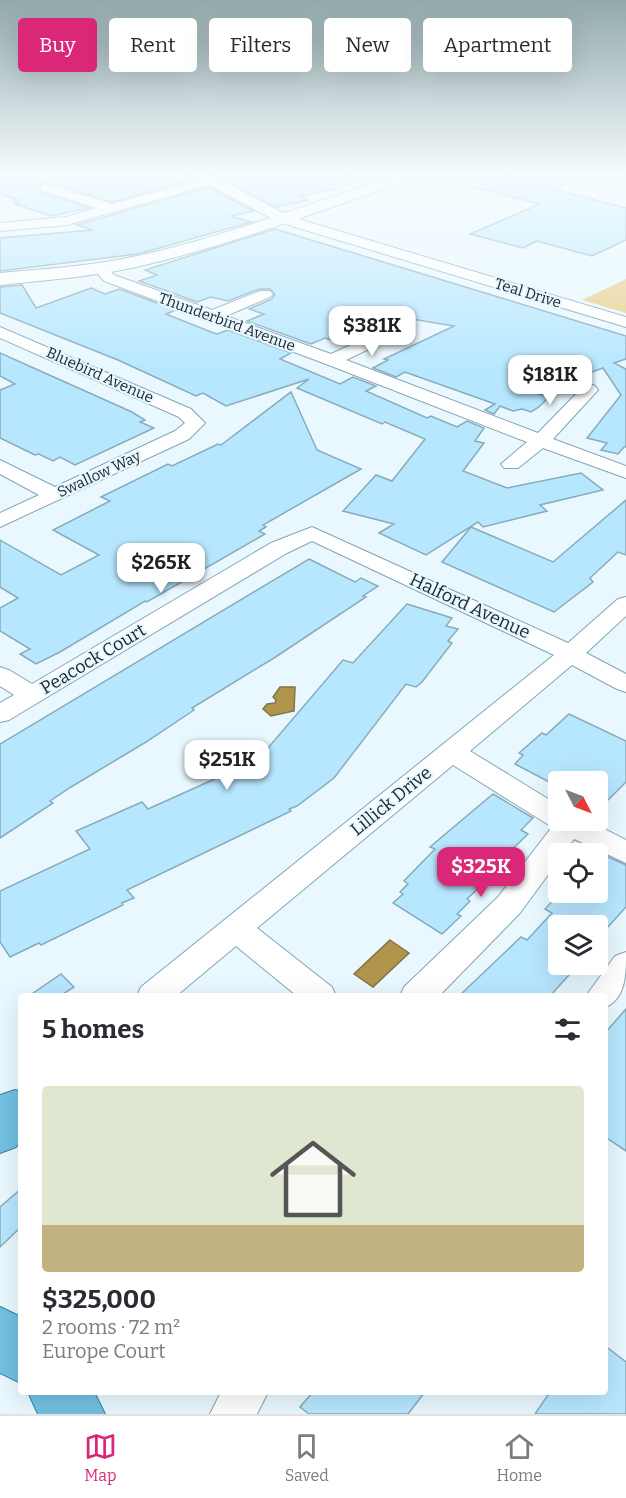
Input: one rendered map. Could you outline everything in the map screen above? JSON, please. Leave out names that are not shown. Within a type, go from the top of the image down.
[{"type":"highway","points":[[0,1333],[18,1353]]},
{"type":"highway","points":[[59,1395],[76,1414]]},
{"type":"street","points":[[0,279],[101,269],[153,258],[215,239]]},
{"type":"street","name":"Teal Drive","points":[[347,239],[626,322]]},
{"type":"street","name":"Thunderbird Avenue","points":[[101,269],[109,278],[626,472]]},
{"type":"street","points":[[212,316],[265,294]]},
{"type":"street","name":"Bluebird Avenue","points":[[0,332],[185,413],[196,423]]},
{"type":"street","points":[[332,360],[390,333]]},
{"type":"street","points":[[511,464],[541,441],[589,390],[549,374]]},
{"type":"street","name":"Swallow Way","points":[[0,521],[182,435],[196,423]]},
{"type":"street","points":[[0,466],[55,495]]},
{"type":"street","name":"Halford Avenue","points":[[312,532],[534,635],[626,684]]},
{"type":"street","name":"Peacock Court","points":[[0,714],[279,548],[312,532]]},
{"type":"street","name":"Lillick Drive","points":[[157,993],[570,655],[626,604]]},
{"type":"street","points":[[0,675],[32,695]]},
{"type":"street","points":[[451,751],[548,812]]},
{"type":"street","points":[[420,993],[508,905],[556,831]]},
{"type":"street","points":[[583,831],[626,853]]},
{"type":"street","points":[[236,928],[316,993]]},
{"type":"street","points":[[604,993],[626,965]]},
{"type":"street","points":[[231,1414],[245,1395]]},
{"type":"shaded area","points":[[626,279],[626,313],[582,300]]},
{"type":"shaded area","points":[[280,687],[295,687],[294,711],[271,716],[263,709],[267,704],[275,703],[276,700],[273,697]]},
{"type":"shaded area","points":[[390,940],[409,953],[373,987],[354,974]]},
{"type":"building","points":[[0,239],[191,239],[138,254],[0,271]]},
{"type":"building","points":[[243,239],[308,239],[626,336],[626,359],[614,363],[626,369],[626,447],[618,454],[601,450],[607,443],[587,438],[621,395],[603,368],[592,372],[569,361],[561,369],[543,367],[538,374],[549,382],[539,394],[550,396],[539,407],[531,412],[522,409],[513,411],[500,406],[494,414],[485,410],[495,404],[405,372],[396,377],[373,368],[388,360],[384,359],[454,326],[394,316],[334,341],[325,338],[311,344],[247,321],[264,314],[249,309],[272,299],[275,294],[270,289],[259,289],[228,301],[211,297],[197,302],[139,281],[157,275],[145,270]]},
{"type":"building","points":[[489,239],[626,239],[592,256],[537,241],[523,248]]},
{"type":"building","points":[[22,285],[36,308],[91,288],[105,294],[119,289],[176,310],[166,314],[211,332],[217,334],[228,330],[291,353],[280,359],[340,384],[353,377],[376,386],[366,391],[427,418],[431,416],[457,427],[467,421],[484,428],[475,441],[484,443],[463,471],[507,488],[581,473],[603,490],[540,505],[547,511],[483,527],[478,522],[426,555],[379,533],[394,524],[343,511],[376,475],[392,481],[425,439],[385,422],[382,424],[297,388],[309,379],[226,406],[203,393],[196,396],[118,360],[0,313],[0,287]]},
{"type":"building","points":[[0,353],[132,412],[145,420],[140,422],[154,428],[75,465],[60,457],[53,461],[39,454],[35,455],[0,438],[0,390],[15,384],[0,376]]},
{"type":"building","points":[[291,392],[317,450],[361,469],[263,525],[266,527],[259,531],[265,534],[60,652],[36,664],[20,654],[30,649],[0,631],[0,608],[18,598],[0,587],[0,540],[61,575],[99,555],[53,530],[110,501],[101,497],[168,464],[172,466],[218,444],[221,445]]},
{"type":"building","points":[[626,500],[626,555],[618,552],[590,578],[593,582],[554,612],[442,562],[471,527],[553,562]]},
{"type":"building","points":[[309,559],[355,582],[361,578],[378,586],[363,596],[366,597],[274,658],[192,708],[194,710],[146,742],[50,801],[53,803],[0,838],[0,744]]},
{"type":"building","points":[[407,604],[452,618],[446,626],[458,629],[448,641],[452,643],[422,682],[416,687],[406,684],[334,778],[297,806],[289,809],[291,811],[127,890],[134,898],[122,903],[123,905],[41,945],[39,943],[10,957],[0,942],[0,891],[90,849],[76,831],[142,802],[148,809],[240,769],[245,775],[343,660],[353,663]]},
{"type":"building","points":[[569,714],[626,741],[626,782],[608,800],[608,771],[548,771],[548,781],[515,764],[523,755],[519,753],[542,733],[546,735]]},
{"type":"building","points":[[493,794],[533,818],[521,830],[528,834],[483,878],[487,880],[467,899],[470,901],[457,914],[461,916],[442,934],[393,903],[403,894],[400,892],[408,884],[404,881],[435,849],[430,847]]},
{"type":"building","points":[[608,857],[626,865],[626,907],[608,927],[608,915],[550,915],[552,913],[545,909],[551,903],[608,903]]},
{"type":"building","points":[[548,917],[548,975],[569,975],[553,993],[462,993],[521,937],[527,940]]},
{"type":"building","points":[[61,974],[74,987],[65,993],[33,993]]},
{"type":"building","points":[[626,1009],[626,1151],[608,1139],[608,1029]]},
{"type":"building","points":[[18,1192],[18,1230],[0,1247],[0,1207]]},
{"type":"building","points":[[608,1348],[626,1362],[626,1414],[535,1414],[548,1395],[608,1395]]},
{"type":"building","points":[[310,1395],[423,1395],[408,1414],[309,1414],[300,1407]]}]
